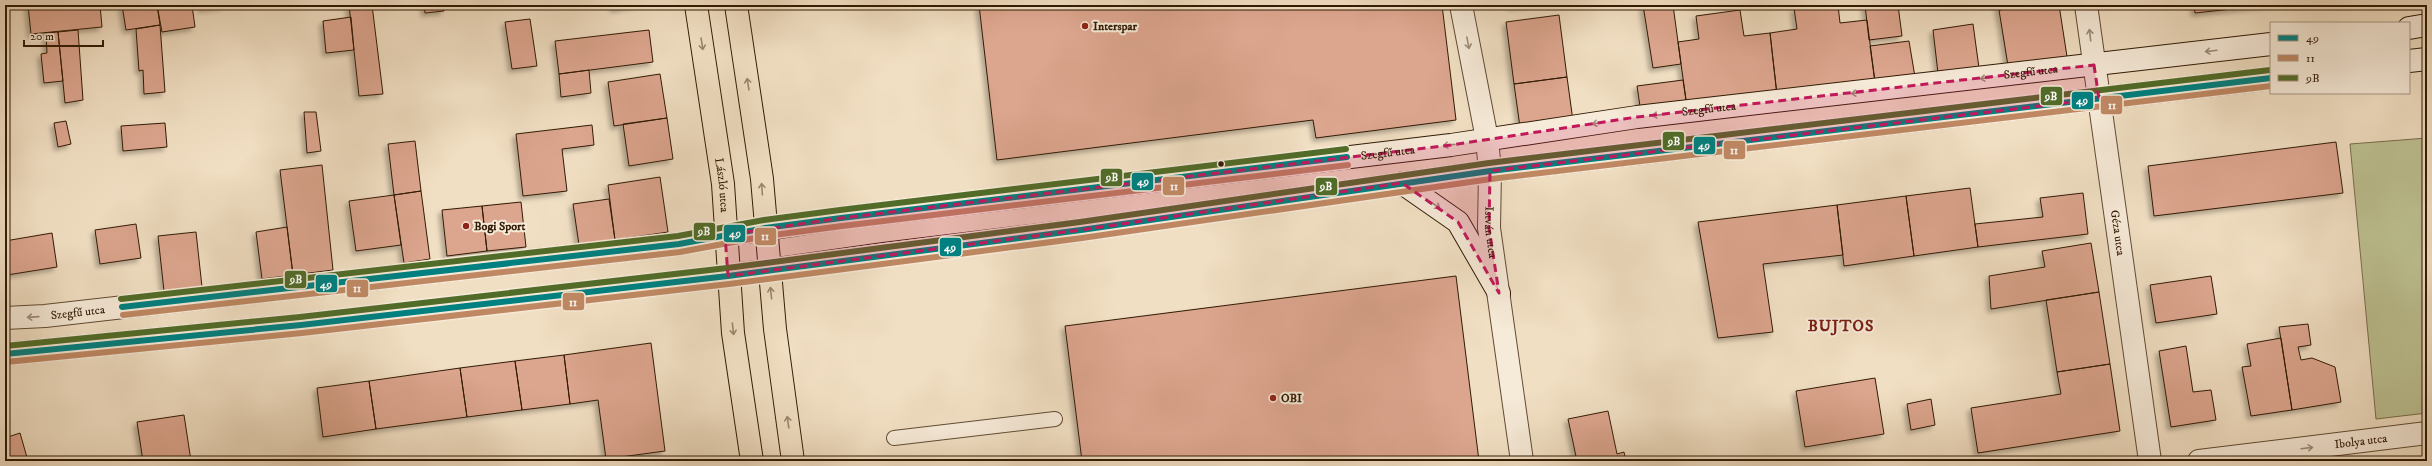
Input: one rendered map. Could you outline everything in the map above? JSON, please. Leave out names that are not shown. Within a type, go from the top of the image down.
[{"type":"main road","name":"László utca","points":[[696,5],[720,162],[733,333],[752,461]]},
{"type":"main road","points":[[736,5],[760,165],[768,270],[793,461]]},
{"type":"street","name":"István utca","points":[[1460,5],[1487,139],[1490,171],[1489,228],[1522,461]]},
{"type":"street","name":"Géza utca","points":[[2086,5],[2150,461]]},
{"type":"street","points":[[2410,28],[2427,26]]},
{"type":"street","name":"Szegfű utca","points":[[5,318],[45,316],[679,244],[765,228],[1487,139],[1637,117],[2270,44]]},
{"type":"street","points":[[2410,61],[2427,59]]},
{"type":"street","points":[[5,354],[301,325],[728,276],[1081,230],[1490,171],[2270,78]]},
{"type":"street","points":[[1402,183],[1458,222],[1499,294]]},
{"type":"street","name":"Ibolya utca","points":[[2199,461],[2427,433]]},
{"type":"lane","points":[[894,438],[1055,419]]},
{"type":"highlighted area","points":[[2094,65],[2099,99],[1490,171],[1489,228],[1499,293],[1458,222],[1402,183],[1081,230],[728,276],[725,235],[841,218],[1451,145],[1637,117]]},
{"type":"green space","points":[[2427,138],[2427,413],[2376,419],[2350,144]]},
{"type":"building","points":[[28,5],[100,5],[102,27],[31,34]]},
{"type":"building","points":[[122,5],[157,5],[160,25],[126,30]]},
{"type":"building","points":[[157,5],[192,5],[195,27],[162,32]]},
{"type":"building","points":[[201,5],[225,5],[225,6],[202,9]]},
{"type":"building","points":[[349,5],[372,5],[383,94],[359,96]]},
{"type":"building","points":[[424,5],[444,5],[444,11],[425,13]]},
{"type":"building","points":[[613,5],[637,5],[614,9]]},
{"type":"building","points":[[979,5],[1442,5],[1456,120],[1316,138],[1313,120],[997,160]]},
{"type":"building","points":[[1511,5],[1531,5],[1511,7]]},
{"type":"building","points":[[1643,5],[1673,5],[1681,64],[1653,68]]},
{"type":"building","points":[[1838,5],[1840,23],[1867,20],[1875,82],[1777,95],[1770,33],[1797,29],[1794,8]]},
{"type":"building","points":[[1865,5],[1898,5],[1902,36],[1869,40]]},
{"type":"building","points":[[1998,5],[2030,5],[1999,10]]},
{"type":"building","points":[[2030,5],[2059,5],[2068,63],[2009,72],[1999,10]]},
{"type":"building","points":[[2194,5],[2269,5],[2195,13]]},
{"type":"building","points":[[1740,10],[1744,36],[1770,33],[1777,95],[1687,107],[1678,42],[1699,39],[1696,16]]},
{"type":"building","points":[[1559,15],[1567,77],[1514,84],[1506,22]]},
{"type":"building","points":[[351,17],[354,50],[326,53],[323,21]]},
{"type":"building","points":[[530,19],[537,66],[512,69],[505,22]]},
{"type":"building","points":[[1973,24],[1979,68],[1938,73],[1933,30]]},
{"type":"building","points":[[160,25],[165,92],[144,94],[143,70],[139,71],[136,29]]},
{"type":"building","points":[[78,30],[83,100],[65,103],[58,32]]},
{"type":"building","points":[[649,30],[653,62],[559,74],[555,41]]},
{"type":"building","points":[[58,32],[63,81],[44,83],[41,54],[47,53],[46,33]]},
{"type":"building","points":[[1909,41],[1915,77],[1875,82],[1870,46]]},
{"type":"building","points":[[589,70],[591,93],[561,97],[559,74]]},
{"type":"building","points":[[660,74],[667,118],[614,126],[608,82]]},
{"type":"building","points":[[1567,77],[1573,121],[1520,127],[1514,84]]},
{"type":"building","points":[[1683,80],[1687,107],[1641,113],[1637,86]]},
{"type":"building","points":[[304,112],[316,112],[321,151],[307,153]]},
{"type":"building","points":[[667,118],[673,159],[629,166],[623,124]]},
{"type":"building","points":[[66,121],[71,144],[58,147],[54,123]]},
{"type":"building","points":[[165,123],[167,147],[123,151],[121,126]]},
{"type":"building","points":[[592,125],[594,145],[562,149],[567,191],[523,196],[516,134]]},
{"type":"building","points":[[415,141],[421,191],[394,195],[388,144]]},
{"type":"building","points":[[2336,142],[2343,193],[2154,216],[2148,166]]},
{"type":"building","points":[[322,165],[333,270],[293,275],[280,170]]},
{"type":"building","points":[[660,177],[668,232],[615,240],[608,185]]},
{"type":"building","points":[[1970,188],[1978,247],[1914,256],[1906,196]]},
{"type":"building","points":[[421,191],[430,259],[404,263],[394,195]]},
{"type":"building","points":[[2083,193],[2088,234],[1978,247],[1975,224],[2043,217],[2040,198]]},
{"type":"building","points":[[394,195],[401,245],[356,251],[349,201]]},
{"type":"building","points":[[1906,196],[1914,256],[1844,266],[1837,205]]},
{"type":"building","points":[[609,199],[615,240],[579,245],[573,204]]},
{"type":"building","points":[[521,202],[526,247],[487,251],[482,206]]},
{"type":"building","points":[[1837,205],[1843,255],[1763,264],[1773,332],[1718,338],[1698,222]]},
{"type":"building","points":[[482,206],[487,251],[447,256],[442,210]]},
{"type":"building","points":[[136,224],[141,258],[100,264],[95,230]]},
{"type":"building","points":[[287,227],[293,275],[262,279],[256,232]]},
{"type":"building","points":[[196,232],[202,287],[164,291],[158,236]]},
{"type":"building","points":[[52,233],[57,267],[7,275],[5,241]]},
{"type":"building","points":[[2091,243],[2099,292],[1991,309],[1989,276],[2045,267],[2042,251]]},
{"type":"building","name":"OBI","points":[[1456,276],[1479,461],[1082,461],[1065,326]]},
{"type":"building","points":[[2211,276],[2217,314],[2156,323],[2150,285]]},
{"type":"building","points":[[2099,292],[2110,364],[2057,372],[2046,300]]},
{"type":"building","points":[[2308,324],[2311,345],[2298,347],[2301,360],[2312,358],[2335,367],[2341,402],[2292,410],[2279,327]]},
{"type":"building","points":[[2281,338],[2292,410],[2251,416],[2242,367],[2251,366],[2247,344]]},
{"type":"building","points":[[651,343],[665,451],[606,459],[598,400],[570,404],[564,355]]},
{"type":"building","points":[[2186,346],[2193,392],[2211,390],[2216,420],[2171,427],[2159,351]]},
{"type":"building","points":[[564,355],[570,404],[522,410],[515,361]]},
{"type":"building","points":[[515,361],[522,410],[467,417],[460,368]]},
{"type":"building","points":[[2110,364],[2120,431],[1978,453],[1971,408],[2061,394],[2057,372]]},
{"type":"building","points":[[460,368],[467,417],[376,429],[369,381]]},
{"type":"building","points":[[1875,378],[1884,434],[1805,447],[1796,391]]},
{"type":"building","points":[[369,381],[376,429],[323,437],[317,388]]},
{"type":"building","points":[[1931,399],[1935,425],[1911,430],[1907,404]]},
{"type":"building","points":[[1608,411],[1617,454],[1624,452],[1626,461],[1577,461],[1568,419]]},
{"type":"building","points":[[184,415],[191,461],[143,461],[137,422]]},
{"type":"building","points":[[20,433],[28,461],[5,461],[5,438]]},
{"type":"transit line","name":"9B","points":[[5,346],[300,317],[727,268],[1080,222],[1489,163],[2270,70]]},
{"type":"transit line","name":"49","points":[[5,354],[301,325],[728,276],[1081,230],[1490,171],[2270,78]]},
{"type":"transit line","name":"11","points":[[6,362],[302,333],[729,284],[1082,238],[1491,179],[2270,86]]},
{"type":"transit line","name":"9B","points":[[121,299],[678,236],[764,220],[840,210],[1346,149]]},
{"type":"transit line","name":"49","points":[[122,307],[679,244],[765,228],[841,218],[1347,157]]},
{"type":"transit line","name":"11","points":[[123,315],[680,252],[766,236],[842,226],[1348,165]]},
{"type":"place","name":"Interspar","points":[[1085,26]]},
{"type":"place","name":"Bogi Sport","points":[[466,226]]},
{"type":"place","name":"OBI","points":[[1273,398]]},
{"type":"district","name":"BUJTOS","points":[[1841,326]]}]
